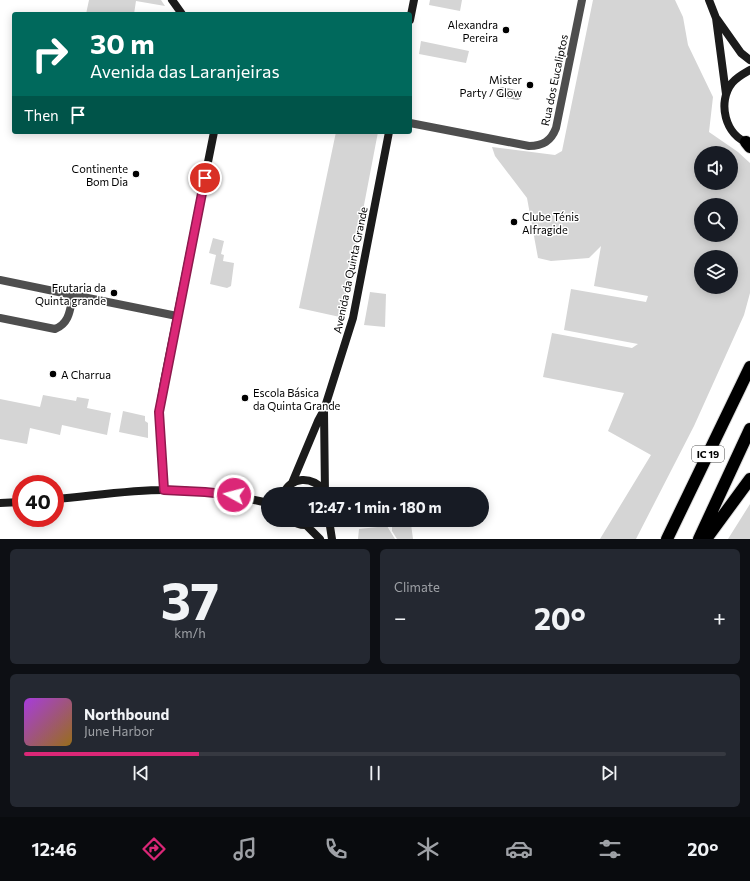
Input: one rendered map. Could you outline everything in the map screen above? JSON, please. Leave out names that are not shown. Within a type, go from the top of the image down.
[{"type":"highway","points":[[748,370],[750,358]]},
{"type":"highway","name":"IC 19","points":[[667,538],[748,370]]},
{"type":"highway","name":"IC 19","points":[[699,539],[750,429]]},
{"type":"highway","points":[[706,539],[750,480]]},
{"type":"street","points":[[172,0],[181,12]]},
{"type":"street","points":[[412,12],[414,0]]},
{"type":"street","name":"Rua dos Eucaliptos","points":[[412,123],[530,146],[544,144],[553,135],[556,128],[582,0]]},
{"type":"street","points":[[709,0],[716,18],[726,94],[724,105],[725,117],[737,136],[749,144]]},
{"type":"street","points":[[716,18],[741,53],[750,60]]},
{"type":"street","points":[[726,94],[732,84],[740,76],[750,70]]},
{"type":"street","points":[[164,490],[159,412],[214,134]]},
{"type":"street","name":"Avenida da Quinta Grande","points":[[289,487],[292,483],[324,410],[351,323],[389,134]]},
{"type":"street","points":[[0,280],[177,316]]},
{"type":"street","points":[[0,318],[55,329],[63,326],[68,320],[72,295]]},
{"type":"street","name":"Avenida da Quinta Grande","points":[[324,410],[324,487]]},
{"type":"street","name":"Avenida da Quinta Grande","points":[[292,483],[301,479],[310,480],[318,483],[321,487]]},
{"type":"street","points":[[64,498],[164,490],[234,495],[261,501]]},
{"type":"street","points":[[0,503],[12,502]]},
{"type":"street","points":[[308,527],[320,539]]},
{"type":"street","points":[[330,527],[332,539]]},
{"type":"shaded area","points":[[89,0],[161,0],[165,6],[136,1],[134,12],[86,12]]},
{"type":"shaded area","points":[[430,0],[462,0],[460,11],[429,5]]},
{"type":"shaded area","points":[[593,0],[675,0],[683,17],[688,45],[713,97],[709,132],[729,146],[694,146],[694,190],[738,190],[738,152],[750,163],[750,293],[744,315],[694,426],[636,539],[600,539],[651,455],[608,431],[624,393],[543,377],[552,333],[632,348],[638,344],[564,330],[571,289],[646,302],[648,296],[594,286],[601,246],[589,258],[551,261],[538,258],[527,198],[495,156],[492,147],[555,155],[562,151]]},
{"type":"shaded area","points":[[421,41],[469,51],[466,63],[419,54]]},
{"type":"shaded area","points":[[502,87],[520,91],[522,93],[521,98],[518,100],[500,97],[498,95],[499,88]]},
{"type":"shaded area","points":[[336,134],[378,134],[351,273],[340,317],[299,308]]},
{"type":"shaded area","points":[[213,238],[224,241],[221,254],[224,255],[223,261],[234,263],[231,286],[227,288],[210,284],[216,255],[209,253]]},
{"type":"shaded area","points":[[370,292],[386,294],[385,327],[364,325]]},
{"type":"shaded area","points":[[43,395],[76,401],[77,397],[89,399],[87,408],[111,413],[107,435],[62,425],[60,435],[30,428],[27,444],[0,439],[0,399],[40,407]]},
{"type":"shaded area","points":[[123,411],[145,416],[145,421],[148,423],[148,438],[119,432]]},
{"type":"shaded area","points":[[750,504],[750,539],[728,539]]},
{"type":"shaded area","points":[[388,527],[395,539],[358,539],[359,529]]},
{"type":"shaded area","points":[[392,527],[411,527],[413,539],[397,539],[392,531]]},
{"type":"place","name":"Alexandra Pereira","points":[[506,30]]},
{"type":"place","name":"Mister Party / Glow","points":[[530,85]]},
{"type":"place","name":"Continente Bom Dia","points":[[136,174]]},
{"type":"place","name":"Clube Ténis Alfragide","points":[[514,222]]},
{"type":"place","name":"Frutaria da Quinta grande","points":[[114,293]]},
{"type":"place","name":"A Charrua","points":[[53,374]]},
{"type":"place","name":"Escola Básica da Quinta Grande","points":[[245,398]]},
{"type":"route","points":[[205,178],[159,412],[164,490],[234,495]]}]
